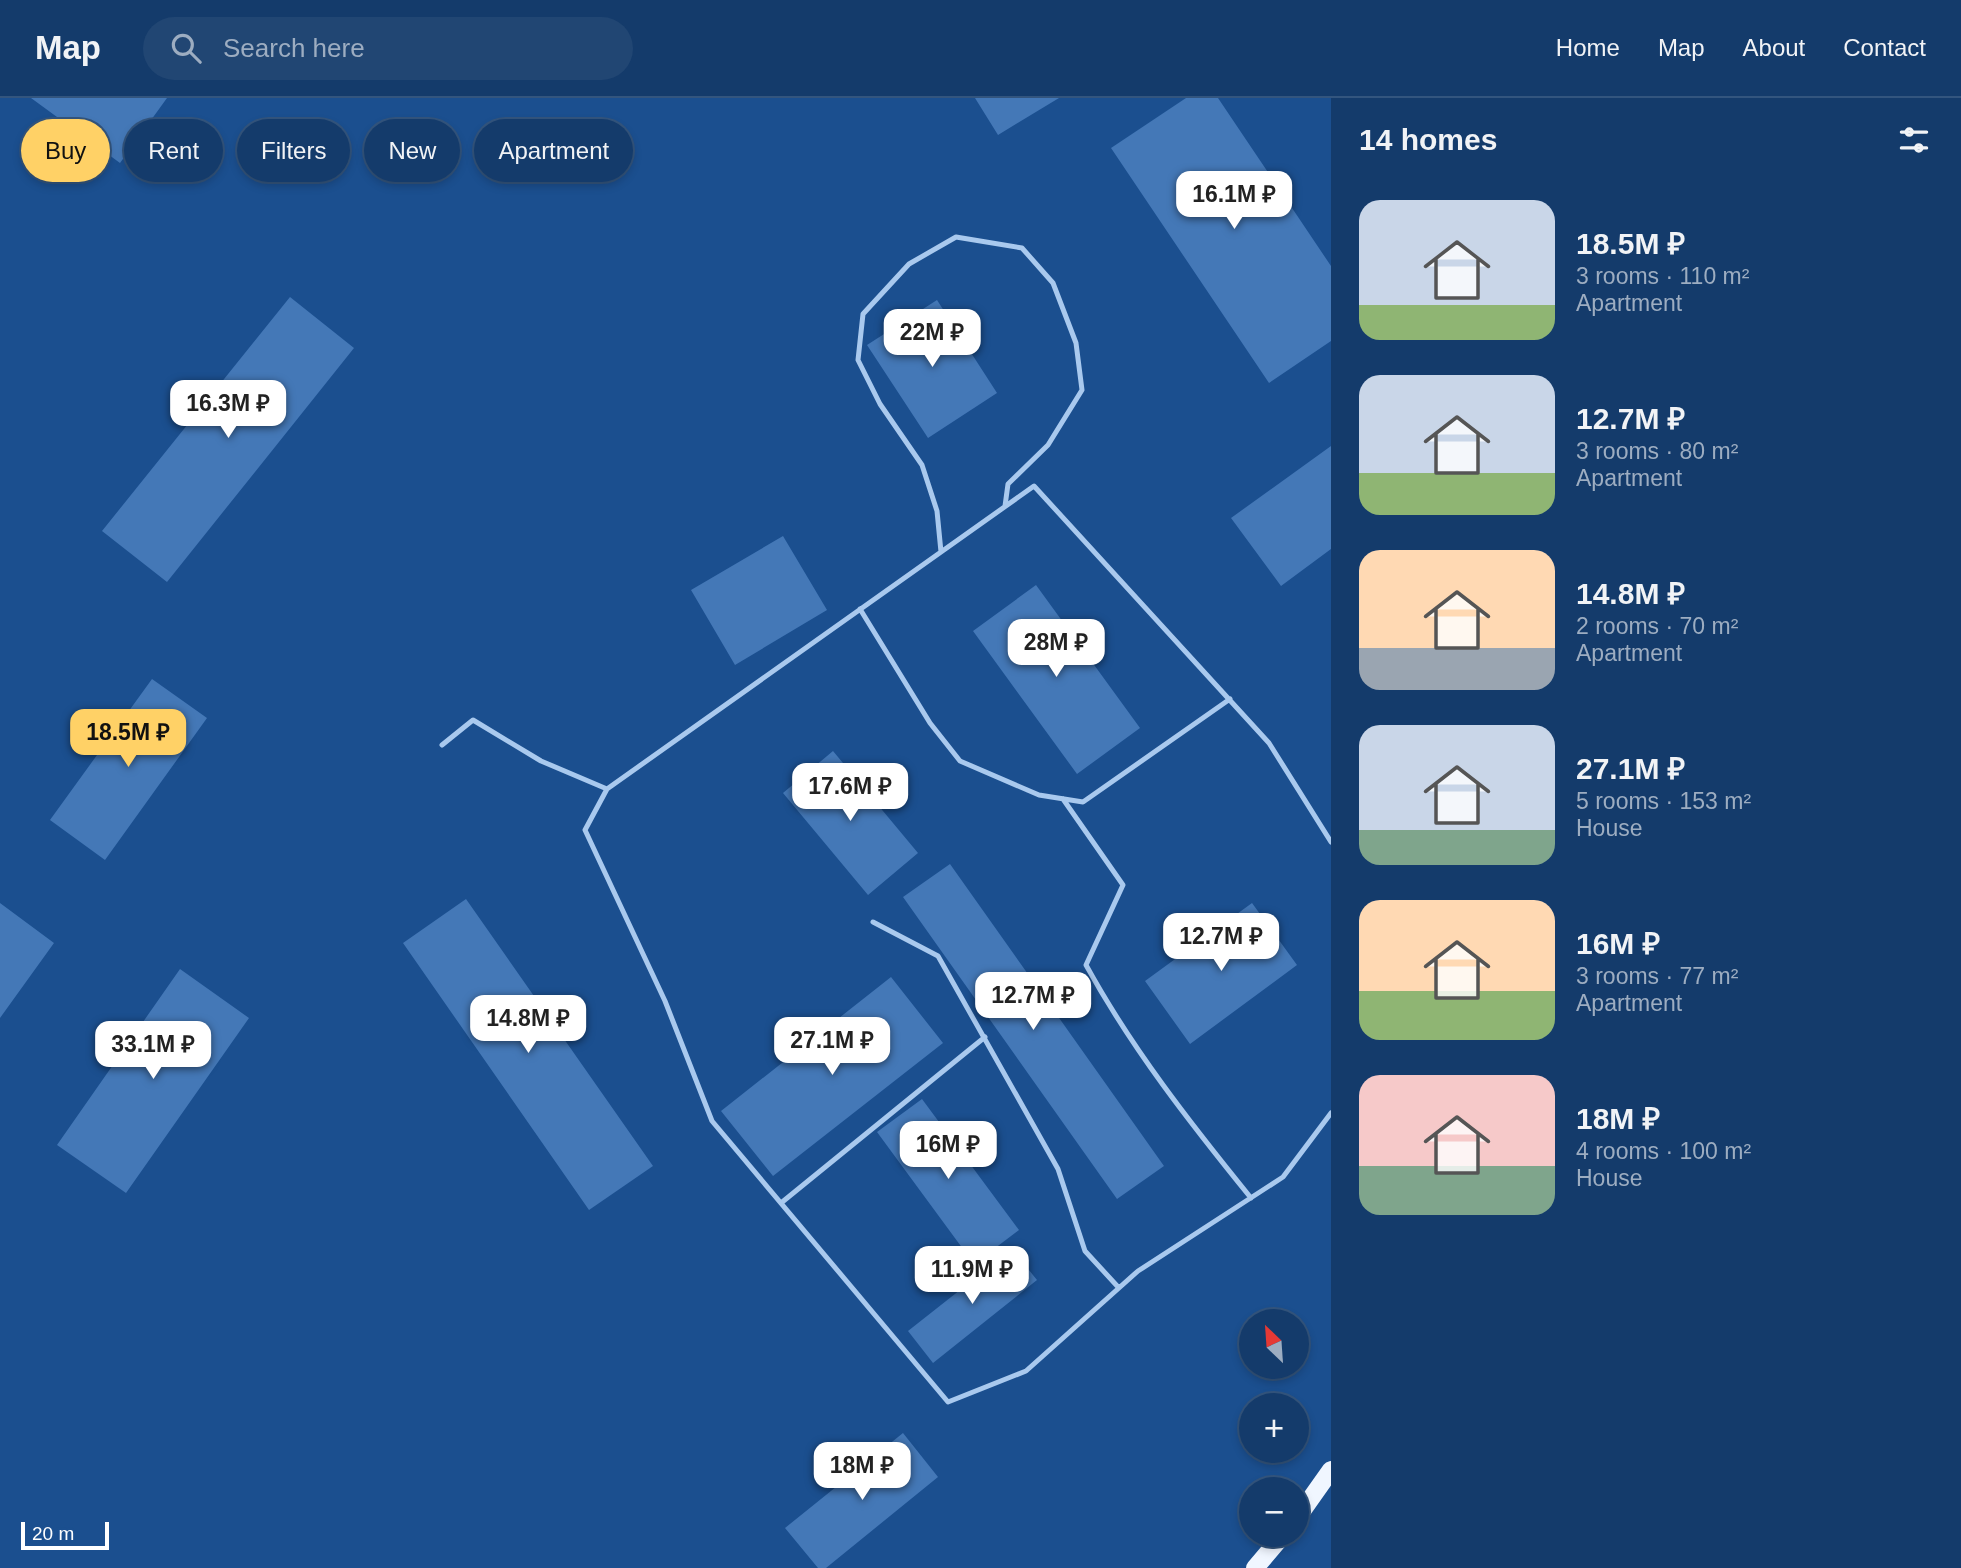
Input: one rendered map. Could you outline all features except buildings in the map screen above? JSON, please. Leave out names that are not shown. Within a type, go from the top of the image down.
[{"type":"main road","points":[[1309,1501],[1331,1470]]},
{"type":"main road","points":[[1255,1568],[1273,1547]]},
{"type":"lane","points":[[941,552],[937,511],[922,465],[880,404],[858,360],[863,314],[909,264],[956,237],[1022,248],[1053,283],[1076,343],[1082,390],[1048,445],[1008,484],[1005,506]]},
{"type":"lane","points":[[1331,842],[1269,743],[1034,486],[607,789],[586,830],[665,1001],[712,1121],[948,1402],[1026,1371],[1138,1271],[1283,1177],[1331,1113]]},
{"type":"lane","points":[[860,609],[930,723],[960,761],[1039,795],[1083,802],[1230,699]]},
{"type":"lane","points":[[442,745],[473,720],[541,761],[607,789]]},
{"type":"lane","points":[[1063,799],[1123,885],[1086,965],[1109,1007],[1189,1122],[1251,1198]]},
{"type":"lane","points":[[873,922],[938,956],[1058,1169],[1085,1251],[1119,1288]]},
{"type":"lane","points":[[781,1203],[985,1037]]}]
